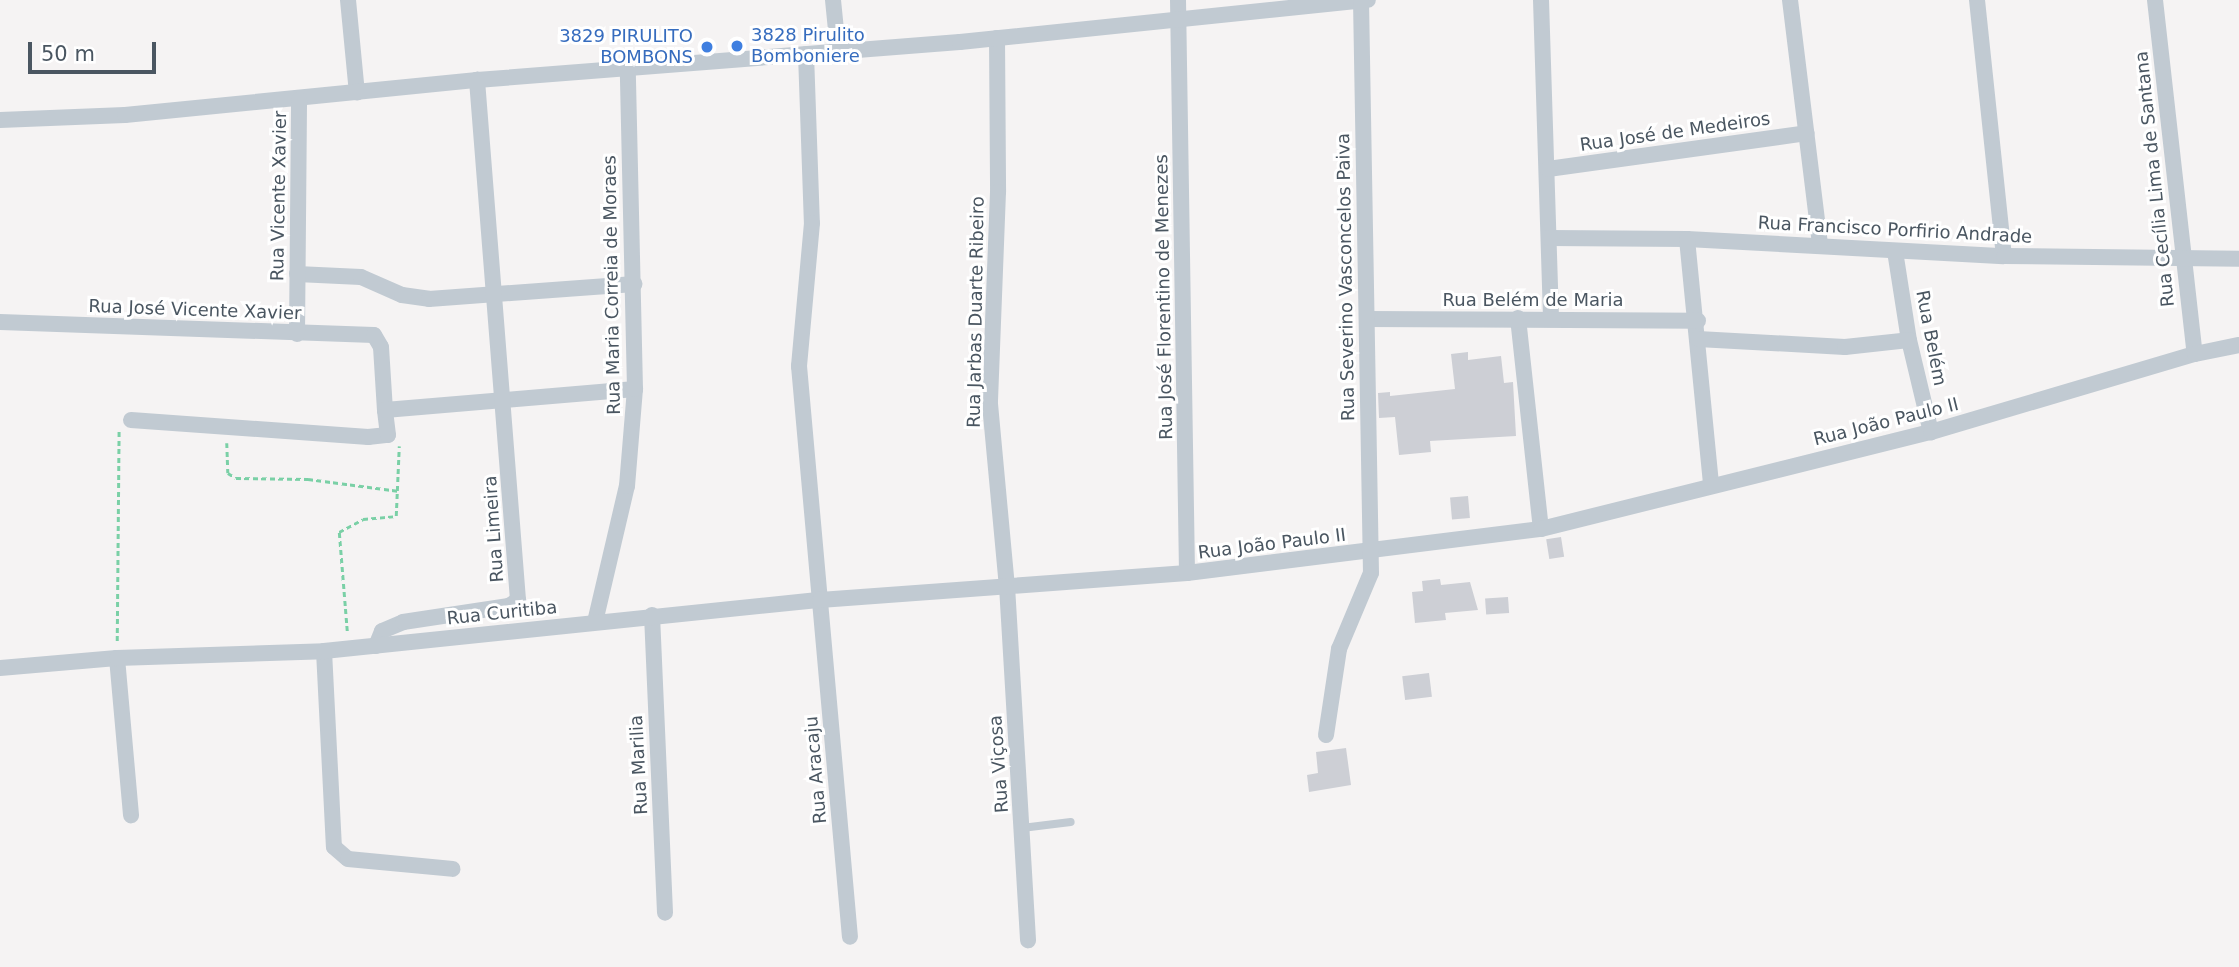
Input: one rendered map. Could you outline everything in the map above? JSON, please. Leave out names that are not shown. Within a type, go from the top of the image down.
[{"type":"street","points":[[348,0],[357,93]]},
{"type":"street","points":[[833,0],[838,50]]},
{"type":"street","name":"Rua José Florentino de Menezes","points":[[1178,0],[1187,573]]},
{"type":"street","points":[[0,120],[125,115],[299,100],[477,80],[997,38],[1368,0]]},
{"type":"street","points":[[1541,0],[1551,317]]},
{"type":"street","points":[[1790,0],[1820,245]]},
{"type":"street","points":[[1977,0],[2004,256]]},
{"type":"street","name":"Rua Cecília Lima de Santana","points":[[2155,0],[2181,259],[2195,354]]},
{"type":"street","name":"Rua Severino Vasconcelos Paiva","points":[[1326,735],[1339,649],[1371,573],[1368,552],[1361,1]]},
{"type":"street","name":"Rua Jarbas Duarte Ribeiro","points":[[997,38],[998,192],[990,404],[1007,586]]},
{"type":"street","name":"Rua Aracaju","points":[[806,54],[812,223],[799,366],[850,937]]},
{"type":"street","name":"Rua Maria Correia de Moraes","points":[[595,622],[627,486],[635,389],[628,69]]},
{"type":"street","name":"Rua Limeira","points":[[376,646],[382,631],[403,622],[516,605],[504,401],[477,80]]},
{"type":"street","name":"Rua Vicente Xavier","points":[[297,334],[299,100]]},
{"type":"street","name":"Rua José de Medeiros","points":[[1548,169],[1807,134]]},
{"type":"street","name":"Rua Francisco Porfirio Andrade","points":[[1549,238],[1686,239],[2004,256],[2239,259]]},
{"type":"street","points":[[1686,239],[1698,321],[1711,485]]},
{"type":"street","name":"Rua Belém","points":[[1895,251],[1909,340],[1931,432]]},
{"type":"street","points":[[297,274],[361,277],[414,298],[495,296],[634,284]]},
{"type":"street","name":"Rua Belém de Maria","points":[[1367,319],[1551,317],[1698,321]]},
{"type":"street","points":[[1518,318],[1541,529]]},
{"type":"street","name":"Rua José Vicente Xavier","points":[[0,322],[374,335],[381,347],[385,410]]},
{"type":"street","points":[[1698,339],[1845,347],[1909,340]]},
{"type":"street","name":"Rua João Paulo II","points":[[1007,586],[1187,573],[1541,529],[1931,432],[2195,354],[2239,345]]},
{"type":"street","points":[[131,420],[226,429],[388,435],[385,410],[635,389]]},
{"type":"street","name":"Rua Curitiba","points":[[0,668],[117,658],[324,651],[652,615],[1007,586]]},
{"type":"street","name":"Rua Viçosa","points":[[1007,586],[1028,940]]},
{"type":"street","name":"Rua Marilia","points":[[652,615],[665,913]]},
{"type":"street","points":[[324,651],[334,847],[348,859],[453,869]]},
{"type":"street","points":[[117,658],[131,815]]},
{"type":"lane","points":[[1022,828],[1071,822]]},
{"type":"path","points":[[117,658],[119,426],[122,420],[131,420]]},
{"type":"path","points":[[226,429],[230,476],[308,479],[399,491]]},
{"type":"path","points":[[348,649],[339,532],[363,519],[394,517],[399,491],[398,443],[388,435]]},
{"type":"building","points":[[1468,352],[1468,360],[1501,356],[1504,383],[1513,382],[1516,436],[1430,441],[1431,452],[1399,455],[1395,417],[1379,418],[1378,393],[1390,392],[1390,396],[1455,389],[1451,354]]},
{"type":"building","points":[[1468,496],[1470,518],[1452,519],[1450,498]]},
{"type":"building","points":[[1561,537],[1564,557],[1549,559],[1546,539]]},
{"type":"building","points":[[1440,579],[1441,585],[1470,582],[1478,610],[1445,613],[1446,620],[1415,623],[1412,592],[1423,591],[1422,581]]},
{"type":"building","points":[[1508,597],[1509,613],[1486,615],[1485,599]]},
{"type":"building","points":[[1429,673],[1432,697],[1405,700],[1402,676]]},
{"type":"building","points":[[1346,748],[1351,785],[1309,792],[1307,775],[1318,773],[1316,752]]},
{"type":"place","name":"3828 Pirulito Bomboniere","points":[[737,46]]},
{"type":"place","name":"3829 PIRULITO BOMBONS","points":[[707,47]]}]
